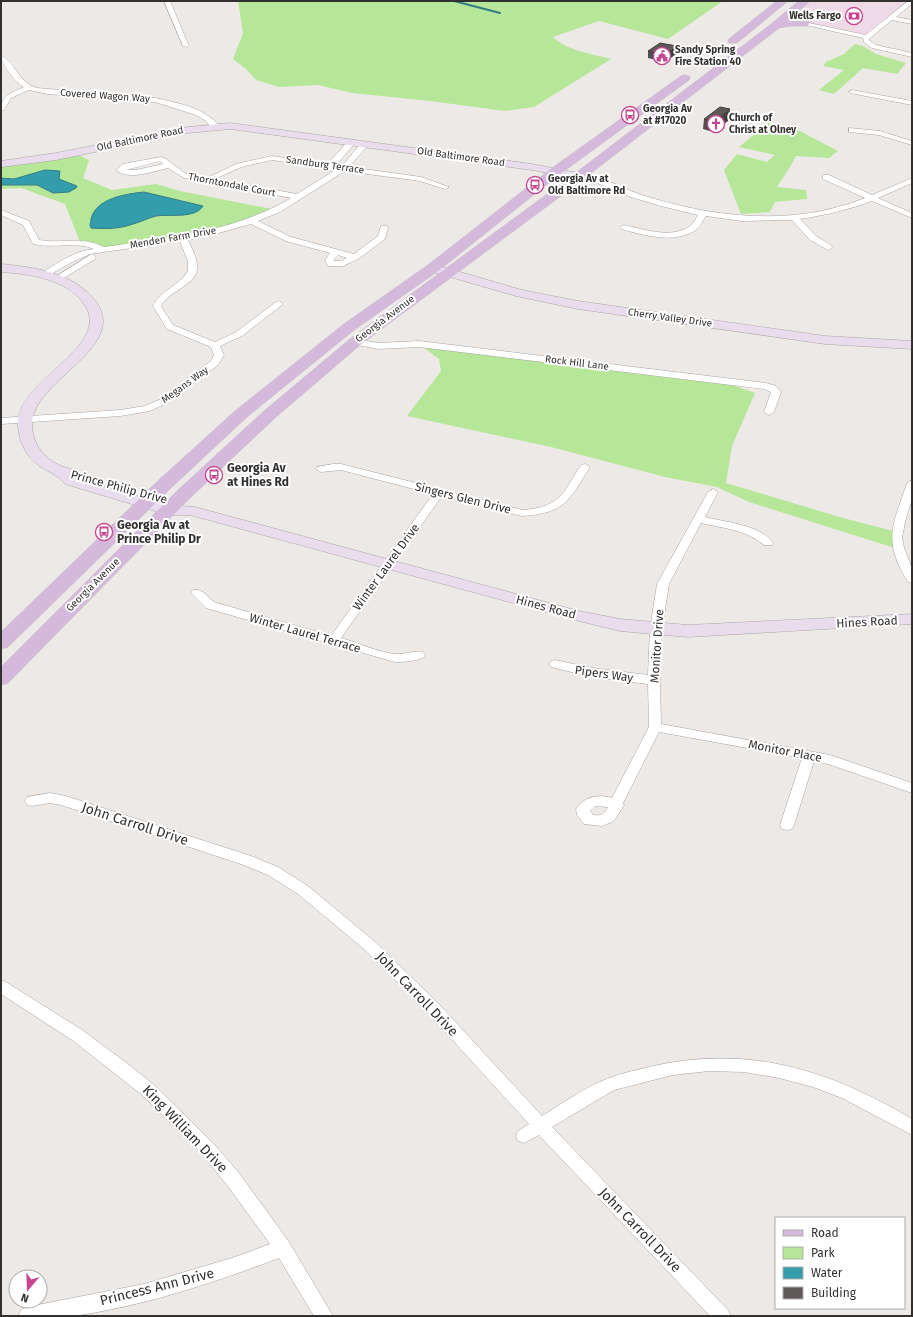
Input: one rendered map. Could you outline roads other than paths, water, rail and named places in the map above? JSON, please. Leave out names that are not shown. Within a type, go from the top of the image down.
[{"type":"main road","points":[[726,47],[783,1]]},
{"type":"main road","name":"Georgia Avenue","points":[[1,678],[178,507],[270,414],[355,342],[579,176],[774,27],[805,1]]},
{"type":"main road","points":[[793,11],[791,18],[804,24]]},
{"type":"main road","points":[[774,27],[791,23],[804,24]]},
{"type":"main road","name":"Georgia Avenue","points":[[1,643],[149,499],[241,414],[349,327],[433,268],[556,171],[694,72]]},
{"type":"street","points":[[167,1],[186,46]]},
{"type":"street","points":[[867,37],[912,1]]},
{"type":"street","points":[[890,18],[912,22]]},
{"type":"street","points":[[804,24],[867,37]]},
{"type":"street","points":[[867,37],[866,41],[874,47],[912,55]]},
{"type":"street","points":[[1,58],[6,61],[20,82],[28,88],[9,97],[1,108]]},
{"type":"street","name":"Covered Wagon Way","points":[[28,88],[73,94],[135,96],[156,99],[174,103],[202,114],[209,118],[215,126]]},
{"type":"street","points":[[852,92],[912,103]]},
{"type":"street","name":"Old Baltimore Road","points":[[1,164],[33,160],[197,127],[215,126],[252,127],[556,171],[601,182],[638,197],[703,214],[742,218],[794,217],[848,207],[912,180]]},
{"type":"street","points":[[852,130],[880,133],[912,143]]},
{"type":"street","name":"Menden Farm Drive","points":[[307,192],[352,142]]},
{"type":"street","name":"Menden Farm Drive","points":[[50,277],[79,256],[103,250],[215,232],[252,221],[277,210],[344,168],[365,144]]},
{"type":"street","name":"Thorntondale Court","points":[[168,165],[131,173],[124,173],[120,170],[126,166],[157,159],[163,160],[184,176],[299,197]]},
{"type":"street","name":"Sandburg Terrace","points":[[207,181],[229,169],[265,159],[282,159],[421,179],[445,187]]},
{"type":"street","points":[[826,177],[912,216]]},
{"type":"street","points":[[2,212],[26,223],[36,242],[45,245],[84,243],[96,245],[103,250]]},
{"type":"street","points":[[624,227],[653,234],[679,233],[694,226],[703,214]]},
{"type":"street","points":[[794,217],[808,236],[828,246]]},
{"type":"street","points":[[252,221],[265,231],[281,238],[355,257]]},
{"type":"street","points":[[336,252],[330,258],[331,264],[343,263],[355,257],[382,237],[384,228]]},
{"type":"street","points":[[183,238],[193,266],[193,272],[189,278],[159,299],[157,306],[165,322],[170,327],[214,345],[239,334],[279,304]]},
{"type":"street","name":"Menden Farm Drive","points":[[50,277],[103,250]]},
{"type":"street","name":"Prince Philip Drive","points":[[1,268],[50,277],[75,288],[88,300],[92,306],[96,324],[87,346],[46,383],[36,395],[28,409],[25,420],[25,435],[30,448],[41,461],[62,472],[70,481],[178,507]]},
{"type":"street","name":"Cherry Valley Drive","points":[[433,268],[539,298],[578,305],[825,340],[912,345]]},
{"type":"street","name":"Rock Hill Lane","points":[[355,342],[378,346],[419,344],[766,386],[772,388],[776,392],[769,412]]},
{"type":"street","name":"Megans Way","points":[[1,421],[132,412],[153,407],[164,401],[215,363],[219,355],[214,345]]},
{"type":"street","name":"Singers Glen Drive","points":[[321,469],[341,467],[522,513],[537,513],[549,510],[562,502],[585,467]]},
{"type":"street","points":[[912,483],[897,532],[896,542],[912,579]]},
{"type":"street","name":"Monitor Drive","points":[[617,805],[655,727],[654,680],[656,629],[664,584],[713,492]]},
{"type":"street","name":"Winter Laurel Drive","points":[[333,641],[439,493]]},
{"type":"street","name":"Hines Road","points":[[178,507],[579,616],[620,625],[656,629],[741,629],[912,619]]},
{"type":"street","points":[[698,519],[754,533],[768,543]]},
{"type":"street","name":"Winter Laurel Terrace","points":[[197,593],[210,605],[333,641],[395,658],[406,658],[419,655]]},
{"type":"street","name":"Pipers Way","points":[[555,664],[582,672],[613,677],[654,680]]},
{"type":"street","name":"Monitor Place","points":[[655,727],[809,755],[830,760],[912,788]]},
{"type":"street","points":[[787,825],[809,755]]},
{"type":"street","name":"John Carroll Drive","points":[[32,800],[50,798],[61,800],[246,860],[273,871],[303,890],[369,945],[432,1007],[540,1125],[722,1316]]},
{"type":"street","name":"King William Drive","points":[[1,986],[77,1035],[147,1089],[207,1148],[233,1179],[283,1248],[324,1316]]},
{"type":"street","points":[[524,1136],[607,1086],[662,1069],[720,1064],[736,1064],[772,1069],[829,1084],[867,1101],[912,1128]]},
{"type":"street","name":"Princess Ann Drive","points":[[27,1316],[144,1293],[232,1267],[283,1248]]},
{"type":"water","points":[[45,170],[60,171],[59,179],[77,186],[76,188],[69,192],[53,193],[37,185],[1,185],[1,178],[14,179]]},
{"type":"water","points":[[144,192],[203,206],[194,213],[156,216],[118,228],[91,228],[91,219],[99,206],[113,198]]},
{"type":"waterway","points":[[454,1],[500,13]]},
{"type":"place","name":"Wells Fargo","points":[[854,16]]},
{"type":"place","name":"Sandy Spring Fire Station 40","points":[[662,56]]},
{"type":"place","name":"Georgia Av at #17020","points":[[630,115]]},
{"type":"place","name":"Church of Christ at Olney","points":[[716,124]]},
{"type":"place","name":"Georgia Av at Old Baltimore Rd","points":[[535,185]]},
{"type":"place","name":"Georgia Av at Hines Rd","points":[[214,475]]},
{"type":"place","name":"Georgia Av at Prince Philip Dr","points":[[104,532]]}]
